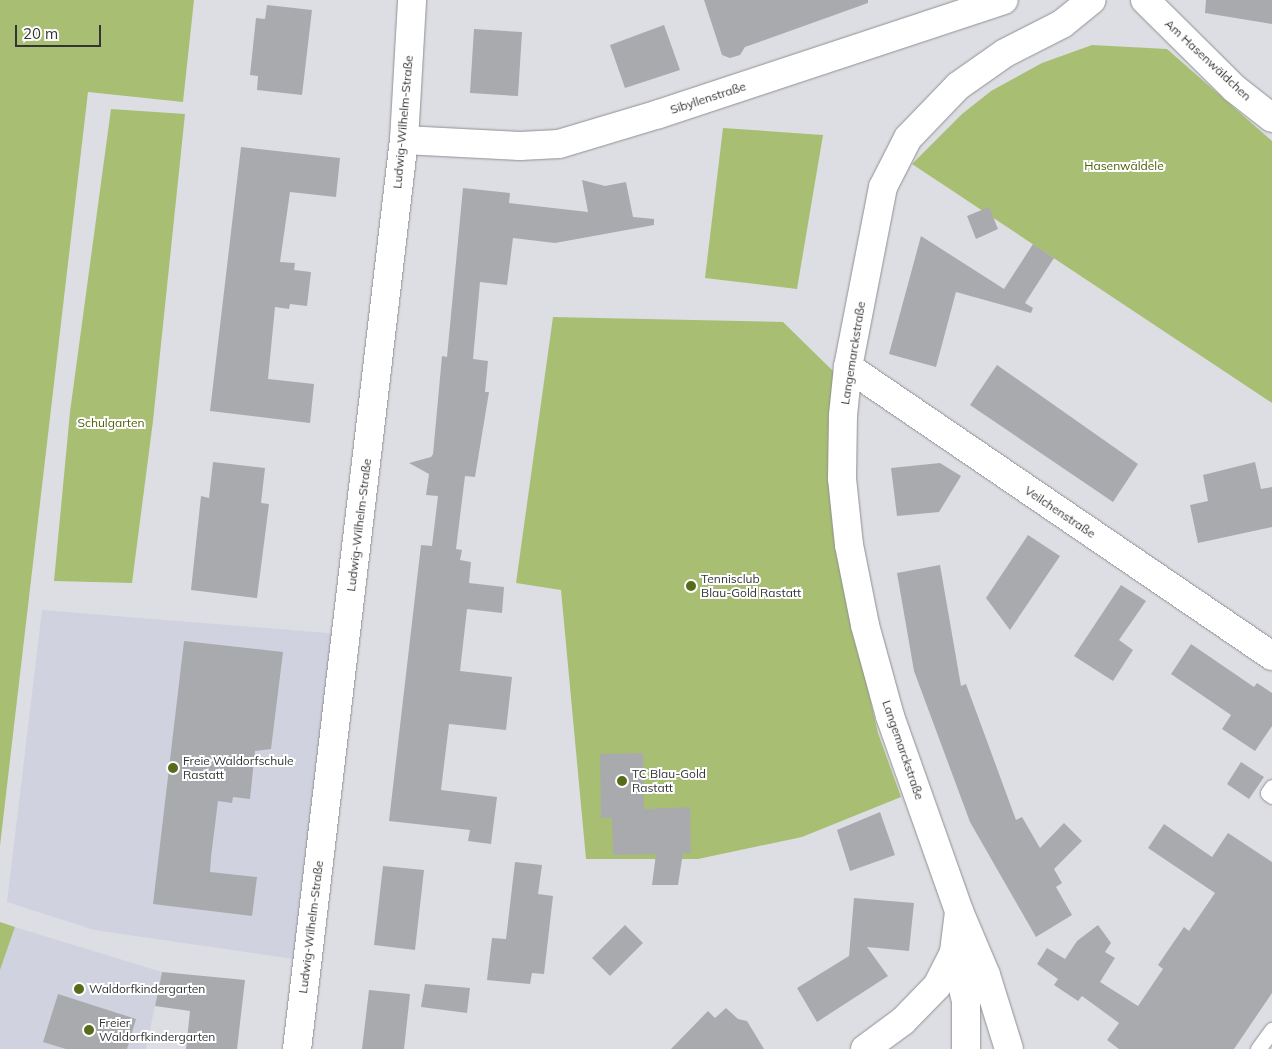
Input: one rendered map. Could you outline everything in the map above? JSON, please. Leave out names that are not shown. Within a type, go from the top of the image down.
[{"type":"street","name":"Ludwig-Wilhelm-Straße","points":[[297,1049],[404,140],[412,0]]},
{"type":"street","name":"Sibyllenstraße","points":[[404,140],[520,146],[559,144],[659,114],[1004,0]]},
{"type":"street","name":"Langemarckstraße","points":[[1009,1049],[986,975],[959,911],[890,716],[862,607],[849,545],[842,478],[843,415],[848,367],[883,186],[908,138],[920,121],[958,86],[1005,53],[1062,24],[1092,0]]},
{"type":"street","name":"Am Hasenwäldchen","points":[[1145,0],[1235,89],[1272,118]]},
{"type":"street","name":"Veilchenstraße","points":[[848,367],[1270,650]]},
{"type":"street","name":"Langemarckstraße","points":[[865,1049],[903,1021],[937,986],[954,952],[959,911]]},
{"type":"street","name":"Langemarckstraße","points":[[954,952],[966,1001],[966,1049]]},
{"type":"lane","points":[[1272,787],[1268,793],[1272,796]]},
{"type":"lane","points":[[1258,1049],[1272,1030]]},
{"type":"shaded area","name":"Freie Waldorfschule Rastatt","points":[[42,610],[340,634],[300,960],[94,930],[7,902]]},
{"type":"shaded area","name":"Waldorfkindergarten","points":[[15,927],[162,972],[146,1049],[0,1049],[0,970]]},
{"type":"green space","points":[[0,0],[194,0],[183,102],[88,92],[0,846]]},
{"type":"green space","name":"Hasenwäldele","points":[[1092,45],[1167,49],[1272,141],[1272,403],[912,164],[962,114],[991,91],[1042,63]]},
{"type":"green space","name":"Schulgarten","points":[[111,109],[185,114],[153,421],[132,583],[54,581],[70,412]]},
{"type":"green space","points":[[723,128],[823,135],[797,289],[705,278]]},
{"type":"green space","name":"Tennisclub Blau-Gold Rastatt","points":[[553,317],[783,322],[834,372],[831,423],[841,574],[878,733],[901,797],[802,837],[698,859],[586,859],[561,590],[516,583]]},
{"type":"green space","points":[[0,922],[15,927],[0,970]]},
{"type":"building","points":[[704,0],[868,0],[868,3],[745,47],[740,55],[730,58],[722,55]]},
{"type":"building","points":[[1206,0],[1272,0],[1272,24],[1205,13]]},
{"type":"building","points":[[267,5],[312,10],[302,95],[257,90],[258,76],[250,75],[256,18],[265,19]]},
{"type":"building","points":[[664,25],[680,70],[625,88],[610,45]]},
{"type":"building","points":[[474,29],[522,32],[518,96],[470,93]]},
{"type":"building","points":[[241,147],[340,158],[336,197],[290,192],[280,262],[295,263],[294,270],[311,272],[307,306],[290,304],[289,309],[275,307],[268,379],[314,384],[310,423],[210,411]]},
{"type":"building","points":[[582,180],[605,186],[626,182],[633,217],[654,219],[654,225],[555,243],[513,238],[507,285],[480,282],[473,359],[488,361],[485,392],[489,392],[475,477],[465,476],[456,549],[462,550],[460,560],[471,562],[469,583],[504,587],[502,613],[467,609],[460,671],[512,677],[506,730],[449,724],[441,790],[497,797],[491,844],[468,841],[470,830],[389,821],[421,545],[432,546],[438,496],[426,495],[429,474],[409,463],[431,457],[433,454],[442,356],[447,357],[463,188],[510,193],[509,203],[588,212]]},
{"type":"building","points":[[989,207],[998,229],[976,239],[967,216]]},
{"type":"building","points":[[921,236],[1004,289],[1033,244],[1054,258],[1025,303],[1033,308],[1031,313],[956,292],[936,367],[889,354]]},
{"type":"building","points":[[997,365],[1138,464],[1113,502],[970,405]]},
{"type":"building","points":[[213,462],[265,468],[261,503],[269,504],[257,598],[191,590],[201,496],[209,498]]},
{"type":"building","points":[[1255,462],[1261,489],[1272,487],[1272,527],[1198,543],[1190,505],[1208,501],[1203,475]]},
{"type":"building","points":[[940,463],[961,476],[939,512],[897,516],[891,468]]},
{"type":"building","points":[[1028,535],[1060,556],[1010,630],[986,598]]},
{"type":"building","points":[[940,565],[961,686],[966,684],[1016,820],[1022,817],[1040,848],[1064,823],[1082,841],[1054,869],[1062,883],[1056,887],[1072,915],[1036,937],[970,822],[914,671],[897,573]]},
{"type":"building","points":[[1121,585],[1146,601],[1119,640],[1133,650],[1113,681],[1074,656]]},
{"type":"building","points":[[184,641],[283,652],[271,749],[255,751],[250,799],[233,797],[232,803],[218,801],[211,857],[210,872],[257,877],[252,916],[153,904]]},
{"type":"building","points":[[1191,644],[1254,687],[1257,683],[1272,693],[1272,726],[1255,751],[1222,729],[1231,715],[1171,674]]},
{"type":"building","name":"TC Blau-Gold Rastatt","points":[[643,753],[644,809],[690,807],[691,853],[683,853],[678,885],[652,885],[656,854],[613,855],[612,818],[601,818],[600,754]]},
{"type":"building","points":[[1241,762],[1264,777],[1249,799],[1227,784]]},
{"type":"building","points":[[880,812],[895,855],[850,871],[837,830]]},
{"type":"building","points":[[1164,824],[1212,857],[1228,833],[1272,862],[1272,993],[1234,1049],[1119,1049],[1107,1040],[1119,1023],[1082,996],[1078,1001],[1054,985],[1058,979],[1037,964],[1047,948],[1065,959],[1077,941],[1098,925],[1111,943],[1105,952],[1115,958],[1100,982],[1138,1006],[1163,969],[1158,965],[1184,927],[1189,931],[1215,893],[1148,848]]},
{"type":"building","points":[[515,862],[542,865],[538,894],[553,896],[544,974],[532,973],[530,984],[487,980],[492,938],[506,939]]},
{"type":"building","points":[[383,866],[424,870],[415,950],[374,945]]},
{"type":"building","points":[[854,898],[914,903],[909,951],[867,947],[888,976],[817,1022],[797,988],[849,956]]},
{"type":"building","points":[[625,925],[643,943],[610,976],[592,958]]},
{"type":"building","points":[[162,972],[245,980],[237,1049],[186,1049],[190,1011],[155,1006]]},
{"type":"building","points":[[425,984],[470,988],[467,1013],[421,1007]]},
{"type":"building","points":[[369,990],[410,994],[404,1049],[362,1049]]},
{"type":"building","name":"Freier Waldorfkindergarten","points":[[58,994],[136,1019],[127,1049],[66,1049],[43,1042]]},
{"type":"building","points":[[726,1008],[738,1019],[747,1021],[764,1049],[671,1049],[708,1011],[715,1018]]},
{"type":"place","name":"Tennisclub Blau-Gold Rastatt","points":[[691,586]]},
{"type":"place","name":"Freie Waldorfschule Rastatt","points":[[173,768]]},
{"type":"place","name":"TC Blau-Gold Rastatt","points":[[622,781]]},
{"type":"place","name":"Waldorfkindergarten","points":[[79,989]]},
{"type":"place","name":"Freier Waldorfkindergarten","points":[[89,1030]]}]
